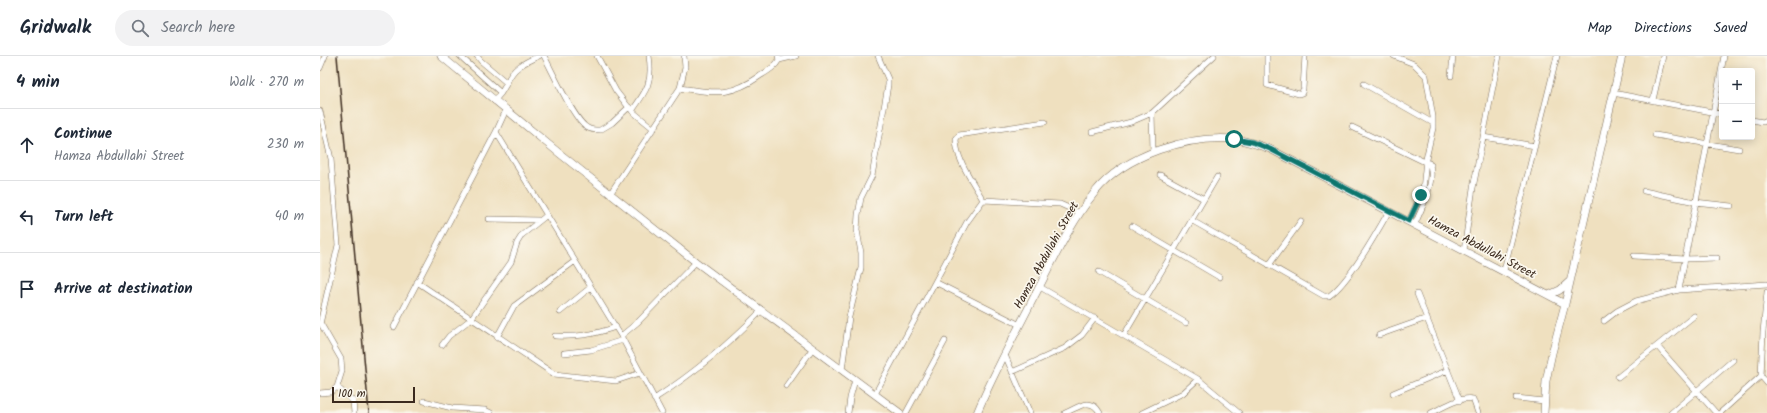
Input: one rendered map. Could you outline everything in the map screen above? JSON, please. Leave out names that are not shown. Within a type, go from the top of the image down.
[{"type":"main road","points":[[441,56],[494,101],[696,262],[900,413]]},
{"type":"main road","points":[[1544,413],[1544,401],[1551,360],[1622,56]]},
{"type":"main road","name":"Hamza Abdullahi Street","points":[[977,413],[987,387],[1040,287],[1080,213],[1096,191],[1125,166],[1153,151],[1177,144],[1204,140],[1234,139],[1252,142],[1270,149],[1504,270],[1565,304]]},
{"type":"main road","points":[[1548,295],[1560,290],[1570,281]]},
{"type":"street","points":[[320,68],[325,56]]},
{"type":"street","points":[[460,56],[501,94]]},
{"type":"street","points":[[477,56],[507,83]]},
{"type":"street","points":[[494,101],[501,94],[509,77],[516,68],[539,56]]},
{"type":"street","points":[[544,56],[567,100],[582,124],[588,128],[600,130],[630,109],[644,94],[651,73],[649,56]]},
{"type":"street","points":[[597,56],[616,91],[630,109],[654,129]]},
{"type":"street","points":[[610,194],[680,88],[685,67],[684,56]]},
{"type":"street","points":[[680,88],[709,92],[734,91],[750,83],[776,65],[778,58],[796,56]]},
{"type":"street","points":[[842,370],[849,317],[861,268],[861,253],[857,230],[858,215],[861,198],[872,176],[888,85],[888,79],[878,56]]},
{"type":"street","points":[[1092,132],[1131,122],[1152,112],[1214,56]]},
{"type":"street","points":[[1267,56],[1267,85],[1299,94],[1302,93],[1303,89],[1305,56]]},
{"type":"street","points":[[1394,56],[1408,59],[1426,76],[1434,123],[1423,190],[1412,223]]},
{"type":"street","points":[[1451,76],[1453,56]]},
{"type":"street","points":[[1464,250],[1472,188],[1499,56]]},
{"type":"street","points":[[1504,270],[1557,56]]},
{"type":"street","points":[[1653,100],[1663,56]]},
{"type":"street","points":[[1679,290],[1712,112],[1724,56]]},
{"type":"street","points":[[1364,84],[1434,123]]},
{"type":"street","points":[[1613,93],[1719,113]]},
{"type":"street","points":[[394,327],[496,132],[506,110]]},
{"type":"street","points":[[320,111],[331,159],[338,245],[320,324],[341,359],[342,371],[337,387],[330,392],[320,393]]},
{"type":"street","points":[[1152,112],[1153,151]]},
{"type":"street","points":[[1755,121],[1763,122],[1767,120]]},
{"type":"street","points":[[983,200],[962,162],[956,144],[956,139],[959,135],[1045,122]]},
{"type":"street","points":[[1352,127],[1428,163]]},
{"type":"street","points":[[496,132],[616,327],[662,413]]},
{"type":"street","points":[[1655,135],[1739,149]]},
{"type":"street","points":[[1483,137],[1535,146]]},
{"type":"street","points":[[1160,175],[1204,199]]},
{"type":"street","points":[[1124,335],[1217,177]]},
{"type":"street","points":[[1644,191],[1695,202],[1730,206]]},
{"type":"street","points":[[983,200],[1060,204],[1080,213]]},
{"type":"street","points":[[876,394],[936,282],[966,222],[983,200]]},
{"type":"street","points":[[1191,220],[1324,296],[1329,296],[1339,287],[1374,237],[1389,211]]},
{"type":"street","points":[[442,345],[449,336],[471,319],[511,262],[516,243],[522,235],[547,215]]},
{"type":"street","points":[[489,219],[539,220]]},
{"type":"street","points":[[1269,265],[1301,222]]},
{"type":"street","points":[[1132,226],[1219,277]]},
{"type":"street","points":[[1634,256],[1685,260],[1717,258]]},
{"type":"street","points":[[497,337],[514,306],[575,261]]},
{"type":"street","points":[[564,353],[591,350],[622,338],[696,262]]},
{"type":"street","points":[[1099,272],[1186,323]]},
{"type":"street","points":[[417,282],[550,372],[558,375],[616,381],[640,373]]},
{"type":"street","points":[[936,282],[1020,325]]},
{"type":"street","points":[[1604,321],[1617,311],[1636,301],[1679,290],[1767,284]]},
{"type":"street","points":[[560,312],[591,287]]},
{"type":"street","points":[[1040,287],[1198,379],[1240,413]]},
{"type":"street","points":[[1767,292],[1763,332],[1762,376],[1767,383]]},
{"type":"street","points":[[1417,294],[1460,401]]},
{"type":"street","points":[[654,399],[679,383],[745,328],[762,310]]},
{"type":"street","points":[[1618,377],[1694,316]]},
{"type":"street","points":[[1012,372],[1065,348],[1082,335],[1095,318]]},
{"type":"street","points":[[1379,334],[1427,318]]},
{"type":"street","points":[[555,336],[581,337],[616,327]]},
{"type":"street","points":[[906,413],[945,341]]},
{"type":"street","points":[[1657,346],[1716,413]]},
{"type":"street","points":[[786,386],[813,348]]},
{"type":"street","points":[[1005,355],[1030,413]]},
{"type":"street","points":[[1671,413],[1733,360]]},
{"type":"street","points":[[1393,394],[1448,370]]},
{"type":"street","points":[[1720,413],[1762,376]]},
{"type":"street","points":[[1142,413],[1183,393],[1198,379]]},
{"type":"street","points":[[848,413],[855,380]]},
{"type":"street","points":[[337,387],[353,401],[354,413]]},
{"type":"street","points":[[1431,413],[1469,398],[1473,399],[1478,413]]},
{"type":"street","points":[[1516,398],[1544,401]]},
{"type":"street","points":[[424,401],[452,408],[485,410],[491,413]]},
{"type":"street","points":[[1065,413],[1088,403],[1097,406],[1100,413]]},
{"type":"railway","points":[[337,56],[369,413]]},
{"type":"route","points":[[1234,139],[1252,142],[1270,149],[1409,221],[1421,195]]}]
